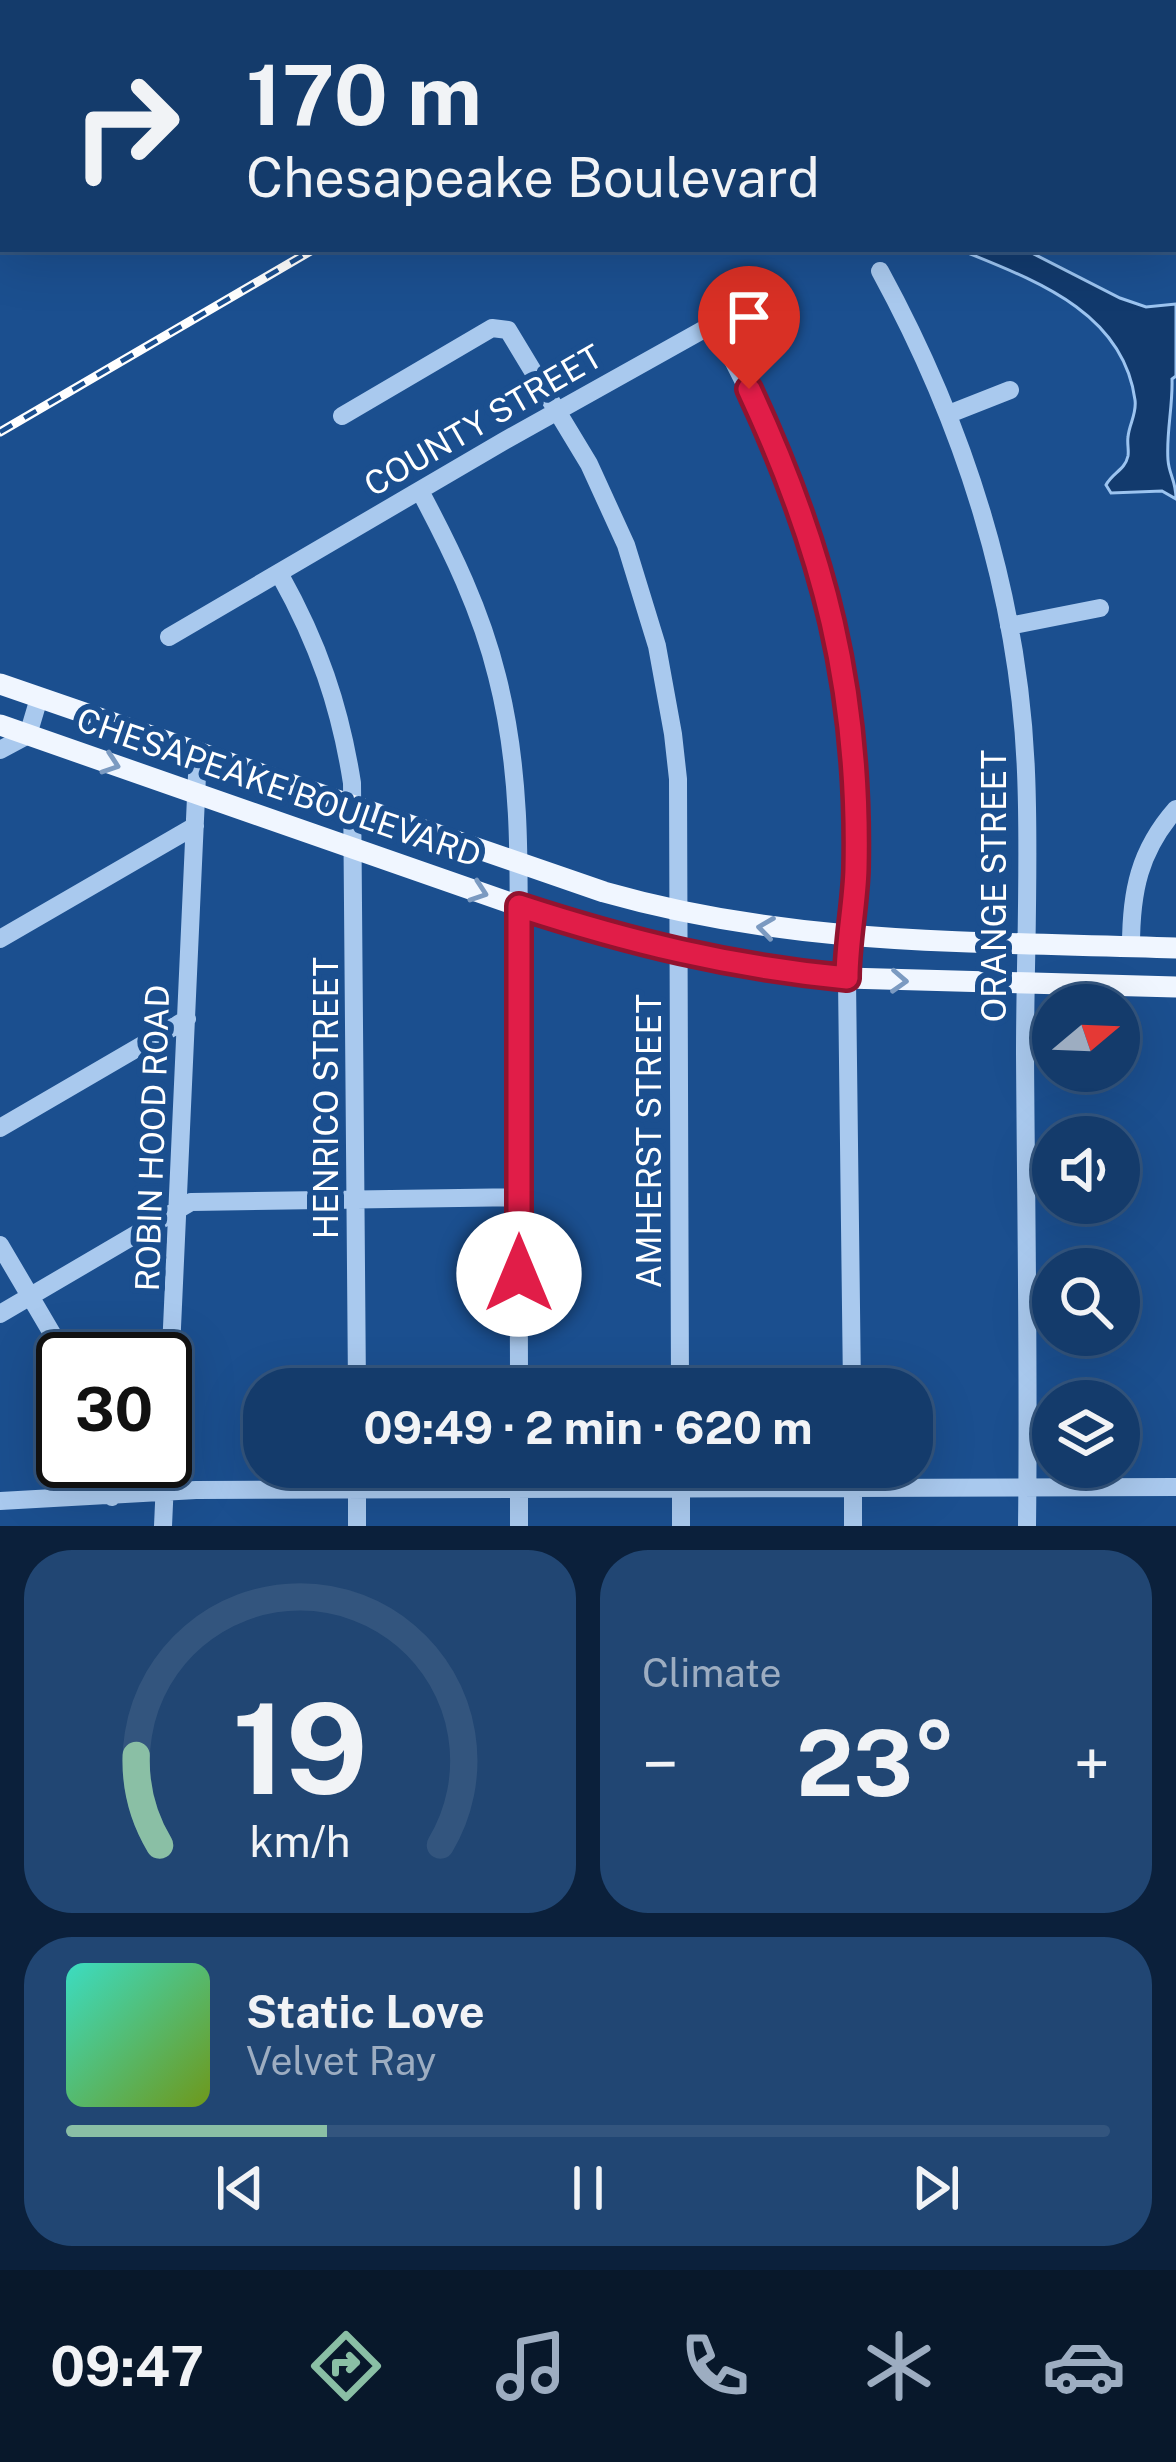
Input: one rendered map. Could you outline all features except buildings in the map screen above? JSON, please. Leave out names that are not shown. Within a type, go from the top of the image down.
[{"type":"main road","name":"CHESAPEAKE BOULEVARD","points":[[0,684],[519,863],[678,912],[850,938],[1176,948]]},
{"type":"main road","name":"CHESAPEAKE BOULEVARD","points":[[0,725],[519,906],[679,953],[847,978],[1176,988]]},
{"type":"street","name":"ORANGE STREET","points":[[880,271],[950,414],[986,524],[1009,626],[1026,767],[1028,1526]]},
{"type":"street","name":"COUNTY STREET","points":[[170,637],[708,327],[718,332],[784,464],[818,559],[836,632],[850,722],[855,797],[856,872],[850,938]]},
{"type":"street","name":"AMHERST STREET","points":[[341,416],[492,328],[500,328],[514,335],[558,410],[626,545],[657,646],[678,778],[680,1368]]},
{"type":"street","points":[[950,414],[1010,390]]},
{"type":"street","points":[[420,491],[467,586],[497,676],[514,763],[519,863],[519,1368]]},
{"type":"street","points":[[280,575],[334,689],[344,728],[353,806]]},
{"type":"street","points":[[1009,626],[1100,608]]},
{"type":"street","points":[[0,750],[28,735],[39,698]]},
{"type":"street","name":"ROBIN HOOD ROAD","points":[[163,1526],[198,753]]},
{"type":"street","name":"HENRICO STREET","points":[[353,806],[357,1368]]},
{"type":"street","points":[[1131,946],[1138,871],[1159,829],[1176,809]]},
{"type":"street","points":[[0,939],[195,826]]},
{"type":"street","points":[[850,938],[852,1368]]},
{"type":"street","points":[[0,1128],[187,1019]]},
{"type":"street","points":[[0,1313],[179,1207],[203,1200],[519,1197]]},
{"type":"street","points":[[0,1245],[52,1332]]},
{"type":"street","points":[[0,1501],[196,1490],[1176,1487]]},
{"type":"street","points":[[111,1488],[112,1497]]},
{"type":"street","points":[[357,1490],[358,1526]]},
{"type":"street","points":[[519,1490],[519,1526]]},
{"type":"street","points":[[681,1490],[681,1526]]},
{"type":"street","points":[[853,1490],[853,1526]]},
{"type":"water","points":[[965,252],[1030,252],[1120,298],[1146,307],[1176,304],[1176,376],[1172,379],[1168,450],[1176,499],[1162,491],[1111,493],[1106,485],[1126,461],[1135,405],[1127,369],[1113,343],[1093,321],[1043,286]]},
{"type":"railway","points":[[0,432],[309,252]]},
{"type":"route","points":[[519,1274],[519,906],[645,946],[743,966],[847,978],[856,872],[847,694],[836,632],[804,515],[749,389]]}]
